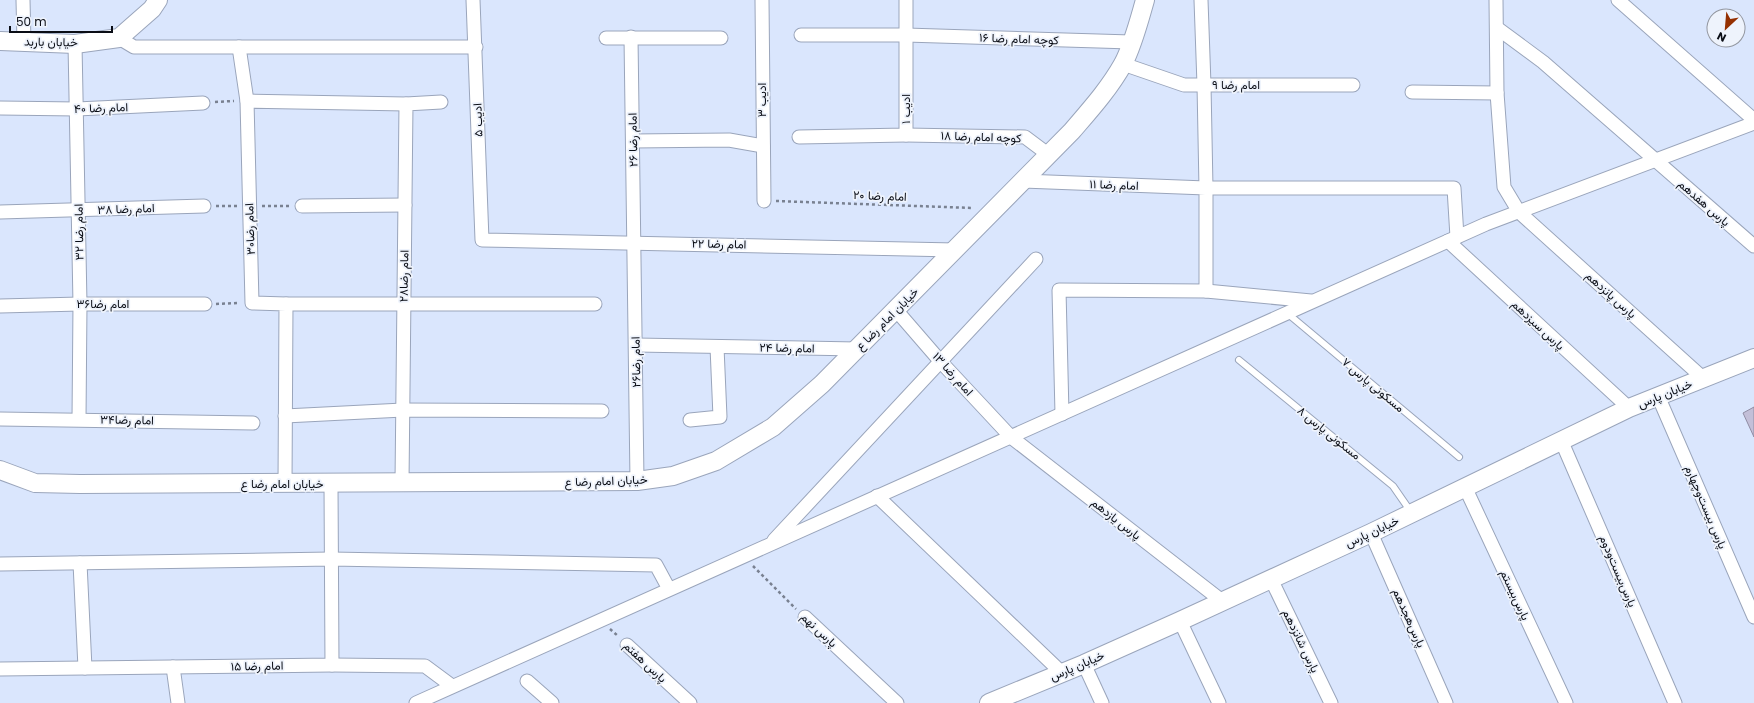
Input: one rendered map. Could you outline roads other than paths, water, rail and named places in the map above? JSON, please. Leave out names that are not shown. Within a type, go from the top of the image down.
[{"type":"main road","points":[[120,38],[152,9],[158,0]]},
{"type":"main road","name":"خیابان امام رضا ع","points":[[0,470],[35,483],[80,484],[331,484],[637,481],[673,476],[716,461],[773,428],[822,384],[1077,126],[1123,64],[1132,42],[1145,0]]},
{"type":"main road","name":"خیابان باربد","points":[[0,41],[75,44],[120,38]]},
{"type":"main road","name":"خیابان پارس","points":[[989,703],[1084,664],[1180,621],[1412,513],[1629,408],[1754,358]]},
{"type":"street","points":[[24,0],[24,42]]},
{"type":"street","name":"ادیب ۵","points":[[473,0],[476,47],[482,240]]},
{"type":"street","name":"ادیب ۳","points":[[762,0],[762,146],[764,201]]},
{"type":"street","name":"ادیب ۱","points":[[799,137],[906,135],[906,0]]},
{"type":"street","points":[[1201,0],[1206,188],[1206,291]]},
{"type":"street","name":"پارس‌ پانزدهم","points":[[1496,0],[1497,93],[1504,187],[1519,212],[1703,378]]},
{"type":"street","points":[[416,703],[1452,239],[1754,122],[1618,0]]},
{"type":"street","name":"پارس‌ هفدهم","points":[[1496,28],[1543,62],[1754,246]]},
{"type":"street","name":"کوچه امام رضا ۱۶","points":[[801,35],[906,35],[1132,42]]},
{"type":"street","name":"امام رضا ۲۶","points":[[631,37],[635,242]]},
{"type":"street","points":[[120,38],[134,47],[476,47]]},
{"type":"street","points":[[606,38],[721,38]]},
{"type":"street","name":"امام رضا ۳۲","points":[[75,44],[80,304],[79,419]]},
{"type":"street","name":"امام رضا۳۰","points":[[239,47],[247,101],[252,303],[286,304]]},
{"type":"street","name":"امام رضا ۹","points":[[1123,64],[1184,85],[1353,85]]},
{"type":"street","points":[[1412,92],[1497,93]]},
{"type":"street","points":[[247,101],[406,104],[441,102]]},
{"type":"street","name":"امام رضا ۴۰","points":[[0,108],[77,109],[203,103]]},
{"type":"street","name":"امام رضا۲۸","points":[[402,483],[406,104]]},
{"type":"street","name":"کوچه امام رضا ۱۸","points":[[906,135],[1025,137],[1049,155]]},
{"type":"street","points":[[633,141],[729,140],[762,146]]},
{"type":"street","name":"امام رضا ۱۱","points":[[1023,182],[1206,188],[1454,188],[1452,239]]},
{"type":"street","points":[[302,206],[405,205]]},
{"type":"street","name":"امام رضا ۳۸","points":[[0,212],[79,211],[204,206]]},
{"type":"street","name":"پارس‌ سیزدهم","points":[[1452,239],[1629,408]]},
{"type":"street","name":"امام رضا ۲۲","points":[[482,240],[635,242],[955,250]]},
{"type":"street","name":"امام رضا۲۶","points":[[635,242],[637,481]]},
{"type":"street","points":[[770,544],[1036,259]]},
{"type":"street","points":[[1062,414],[1059,290],[1206,291],[1313,302]]},
{"type":"street","name":"امام رضا۳۶","points":[[0,306],[80,304],[206,304]]},
{"type":"street","points":[[285,484],[286,304],[595,304]]},
{"type":"street","name":"امام رضا ۱۳","points":[[896,310],[940,362],[1011,437]]},
{"type":"street","name":"امام رضا ۲۴","points":[[636,345],[857,349]]},
{"type":"street","points":[[690,420],[720,417],[717,347]]},
{"type":"street","name":"پارس بیست‌وچهارم","points":[[1658,396],[1754,617]]},
{"type":"street","points":[[285,416],[403,410],[602,411]]},
{"type":"street","name":"امام رضا۳۴","points":[[0,419],[79,419],[253,423]]},
{"type":"street","name":"پارس‌‌ یازدهم","points":[[1011,437],[1222,601]]},
{"type":"street","name":"پارس‌بیست‌و‌دوم","points":[[1561,440],[1675,703]]},
{"type":"street","points":[[331,484],[332,665]]},
{"type":"street","name":"پارس‌بیستم","points":[[1465,487],[1566,703]]},
{"type":"street","points":[[877,496],[1062,673]]},
{"type":"street","name":"پارس‌‌هجدهم","points":[[1371,532],[1446,703]]},
{"type":"street","points":[[0,564],[331,559],[656,565],[669,589]]},
{"type":"street","points":[[80,562],[85,668]]},
{"type":"street","name":"پارس‌‌ شانزدهم","points":[[1271,579],[1331,703]]},
{"type":"street","name":"پارس‌‌ نهم","points":[[805,617],[897,703]]},
{"type":"street","points":[[1180,621],[1219,703]]},
{"type":"street","name":"پارس‌‌ هفتم","points":[[627,645],[690,703]]},
{"type":"street","points":[[1084,664],[1102,703]]},
{"type":"street","name":"۱۵ امام رضا","points":[[0,669],[332,665],[425,666],[452,686]]},
{"type":"street","points":[[173,667],[178,703]]},
{"type":"street","points":[[527,681],[552,703]]},
{"type":"lane","name":"مسکونی ‌پارس ۷","points":[[1287,313],[1459,457]]},
{"type":"lane","name":"مسکونی پارس ۸","points":[[1239,360],[1393,486],[1412,513]]}]
